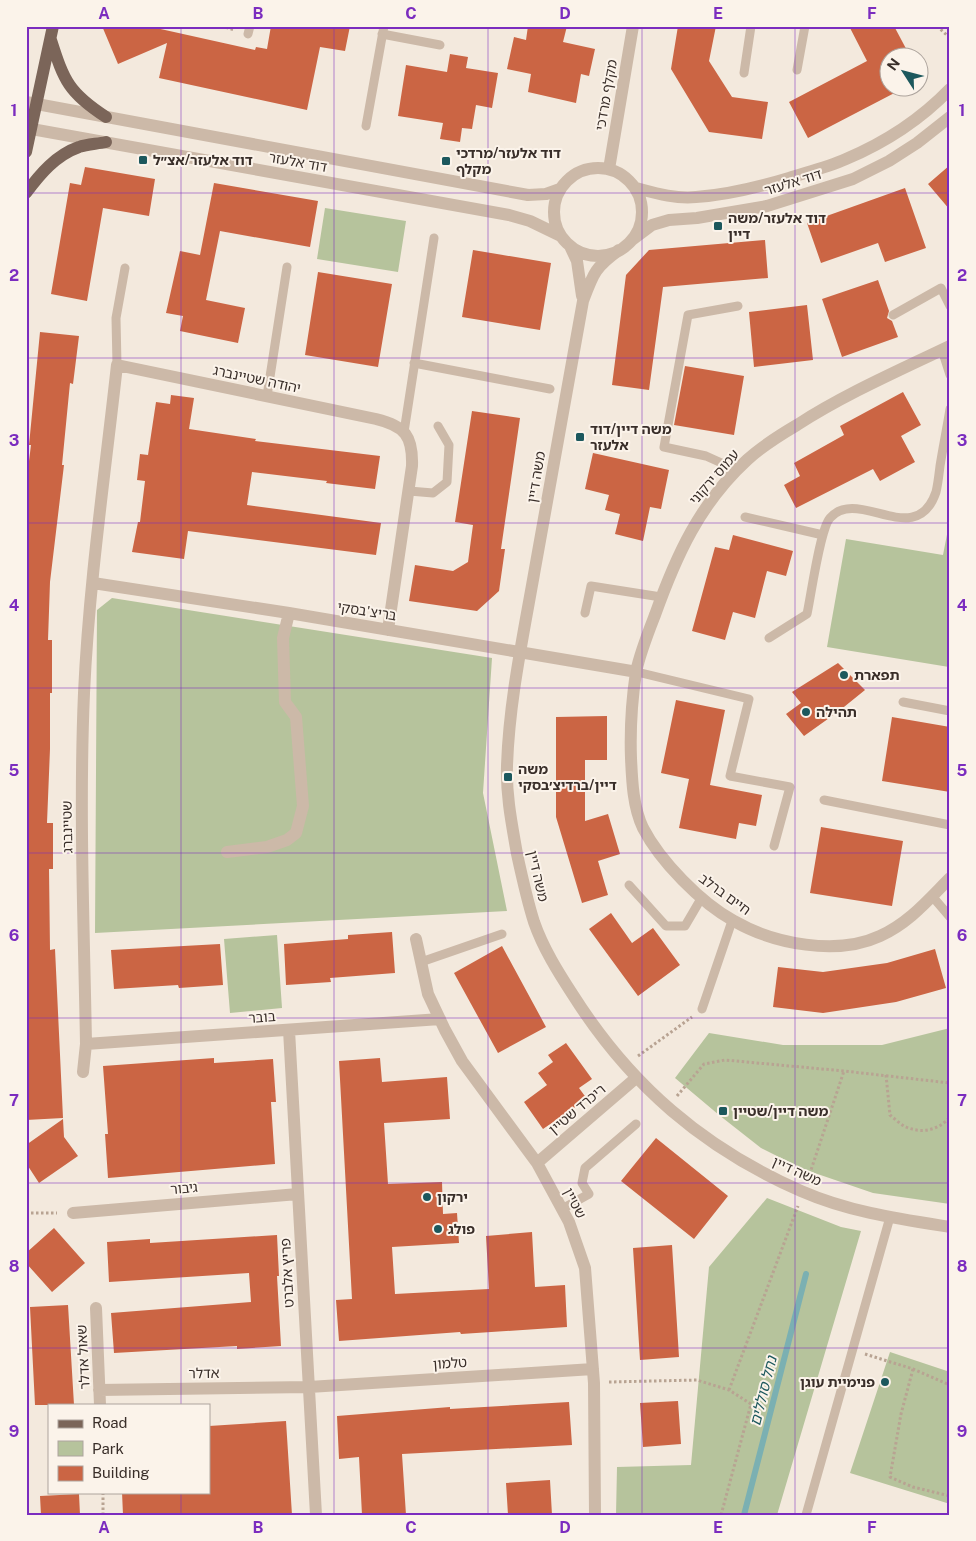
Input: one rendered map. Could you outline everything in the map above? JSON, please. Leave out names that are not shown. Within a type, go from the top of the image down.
[{"type":"main road","points":[[26,152],[31,103],[52,32]]},
{"type":"main road","points":[[52,32],[59,67],[69,86],[85,103],[106,117]]},
{"type":"main road","points":[[26,193],[59,157],[80,147],[106,142]]},
{"type":"street","name":"מקלף מרדכי","points":[[609,168],[633,26]]},
{"type":"street","name":"דוד אלעזר","points":[[636,188],[667,196],[695,198],[762,186],[809,172],[845,160],[879,143],[905,126],[950,89]]},
{"type":"street","name":"דוד אלעזר","points":[[31,103],[528,195],[546,194],[560,189]]},
{"type":"street","name":"דוד אלעזר","points":[[632,240],[652,225],[669,220],[697,218],[767,206],[853,179],[889,161],[917,143],[950,117]]},
{"type":"street","name":"דוד אלעזר","points":[[29,128],[509,215],[530,221],[561,236]]},
{"type":"street","points":[[595,167],[609,168],[620,172],[636,188],[641,201],[642,215],[639,229],[632,240],[620,250],[607,255],[594,256],[570,246],[561,236],[556,225],[554,213],[560,189],[569,178],[581,171],[595,167]]},
{"type":"street","name":"משה דיין","points":[[570,246],[577,261],[583,301]]},
{"type":"street","name":"משה דיין","points":[[620,250],[605,260],[592,275],[583,301],[520,651],[512,714],[507,768],[510,816],[523,881],[535,924],[557,971],[586,1017],[636,1078],[667,1108],[697,1132],[765,1174],[804,1192],[872,1214],[950,1227]]},
{"type":"street","name":"עמוס ירקוני","points":[[636,672],[661,597],[680,550],[699,516],[737,470],[749,458],[778,436],[827,406],[946,348]]},
{"type":"street","points":[[93,583],[118,365]]},
{"type":"street","name":"יהודה שטיינברג","points":[[118,365],[392,423],[404,432]]},
{"type":"street","points":[[388,630],[412,466],[413,448],[404,432]]},
{"type":"street","name":"בריצ'בסקי","points":[[93,583],[289,613],[636,672]]},
{"type":"street","name":"שטיינברג","points":[[83,1072],[86,1044],[82,775],[84,690],[93,583]]},
{"type":"street","points":[[227,852],[266,847],[287,840],[296,833],[302,806],[296,717],[285,702],[283,638],[289,613]]},
{"type":"street","name":"חיים ברלב","points":[[636,672],[630,745],[635,801],[643,827],[656,848],[673,869],[702,897],[732,921],[755,932],[801,944],[828,947],[850,945],[878,937],[898,926],[918,911],[950,878]]},
{"type":"street","name":"שטיין","points":[[416,939],[428,994],[440,1019],[462,1061],[537,1163],[570,1222],[585,1268],[594,1383],[595,1515]]},
{"type":"street","name":"בובר","points":[[86,1044],[440,1019]]},
{"type":"street","name":"פריץ אלברט","points":[[289,1030],[316,1515]]},
{"type":"street","name":"ריכרד שטיין","points":[[537,1163],[636,1078]]},
{"type":"street","name":"גיבור","points":[[73,1213],[298,1194]]},
{"type":"street","name":"שאול אדלר","points":[[96,1308],[100,1404]]},
{"type":"street","name":"טלמון","points":[[309,1387],[592,1369]]},
{"type":"street","name":"אדלר","points":[[99,1390],[309,1387]]},
{"type":"lane","points":[[744,73],[751,26]]},
{"type":"lane","points":[[798,70],[805,26]]},
{"type":"lane","points":[[366,126],[383,30],[440,45]]},
{"type":"lane","points":[[404,432],[434,238]]},
{"type":"lane","points":[[267,396],[287,267]]},
{"type":"lane","points":[[118,365],[116,318],[125,268]]},
{"type":"lane","points":[[893,315],[941,288],[950,306]]},
{"type":"lane","points":[[737,470],[706,456],[664,447],[688,315],[738,306]]},
{"type":"lane","points":[[946,348],[950,375]]},
{"type":"lane","points":[[414,363],[550,389]]},
{"type":"lane","points":[[769,638],[807,614],[822,535],[829,519],[838,510],[852,508],[905,518],[919,515],[928,507],[936,492],[950,409]]},
{"type":"lane","points":[[409,491],[433,493],[447,482],[449,445],[438,426]]},
{"type":"lane","points":[[745,517],[822,535]]},
{"type":"lane","points":[[585,613],[591,586],[661,597]]},
{"type":"lane","points":[[636,672],[749,699],[730,776],[790,786],[774,846]]},
{"type":"lane","points":[[903,702],[950,710]]},
{"type":"lane","points":[[824,800],[950,825]]},
{"type":"lane","points":[[629,885],[666,926],[685,926],[702,897]]},
{"type":"lane","points":[[932,896],[950,917]]},
{"type":"lane","points":[[702,1010],[732,921]]},
{"type":"lane","points":[[421,962],[502,934]]},
{"type":"lane","points":[[562,1209],[589,1194],[582,1183],[585,1168],[636,1124]]},
{"type":"lane","points":[[806,1515],[890,1217]]},
{"type":"path","points":[[937,26],[950,38]]},
{"type":"path","points":[[624,1065],[702,1010]]},
{"type":"path","points":[[667,1108],[704,1064],[724,1060],[844,1070],[950,1083]]},
{"type":"path","points":[[729,1390],[804,1192],[844,1070]]},
{"type":"path","points":[[886,1075],[890,1115],[906,1127],[928,1131],[944,1124],[950,1117]]},
{"type":"path","points":[[26,1213],[73,1213]]},
{"type":"path","points":[[852,1351],[913,1369],[950,1385]]},
{"type":"path","points":[[913,1369],[901,1414],[890,1477],[912,1487],[950,1496]]},
{"type":"path","points":[[594,1383],[696,1380],[729,1390],[750,1404],[721,1515]]},
{"type":"path","points":[[103,1494],[103,1515]]},
{"type":"green space","points":[[325,208],[406,221],[398,272],[317,259]]},
{"type":"green space","points":[[950,519],[949,667],[827,647],[846,539],[943,555]]},
{"type":"green space","points":[[112,598],[492,658],[483,793],[507,911],[95,933],[97,610]]},
{"type":"green space","points":[[277,935],[282,1008],[230,1013],[224,939]]},
{"type":"green space","points":[[950,1028],[950,1204],[873,1193],[803,1169],[761,1148],[675,1078],[709,1033],[783,1045],[882,1045]]},
{"type":"green space","points":[[767,1198],[841,1227],[861,1231],[777,1515],[616,1515],[617,1467],[691,1465],[709,1267]]},
{"type":"green space","points":[[890,1352],[950,1372],[950,1504],[850,1473]]},
{"type":"building","points":[[102,26],[155,26],[156,28],[255,50],[256,47],[267,49],[271,26],[350,26],[345,51],[320,47],[307,110],[159,78],[167,43],[118,64]]},
{"type":"building","points":[[528,26],[567,26],[563,42],[595,49],[589,76],[581,74],[576,103],[528,92],[531,74],[507,69],[514,37],[526,40]]},
{"type":"building","points":[[678,26],[716,26],[709,61],[732,97],[768,102],[762,139],[709,132],[671,69]]},
{"type":"building","points":[[849,26],[894,26],[906,48],[878,48],[878,98],[885,98],[808,138],[789,102],[867,61]]},
{"type":"building","points":[[450,54],[468,57],[466,68],[498,73],[492,108],[476,105],[472,129],[462,128],[460,142],[440,139],[443,123],[398,116],[406,65],[447,72]]},
{"type":"building","points":[[950,165],[950,210],[928,184]]},
{"type":"building","points":[[85,167],[155,179],[149,216],[103,208],[87,301],[51,294],[70,183],[81,185]]},
{"type":"building","points":[[214,183],[318,201],[310,247],[220,231],[206,300],[245,308],[238,343],[180,331],[183,316],[166,313],[180,251],[200,255]]},
{"type":"building","points":[[905,188],[926,248],[885,262],[878,243],[821,263],[807,223]]},
{"type":"building","points":[[765,240],[768,278],[663,287],[649,390],[612,385],[626,275],[649,250]]},
{"type":"building","points":[[473,250],[551,263],[540,330],[462,317]]},
{"type":"building","points":[[318,272],[392,284],[378,367],[305,355]]},
{"type":"building","points":[[878,280],[889,311],[887,318],[892,321],[898,337],[842,357],[822,299]]},
{"type":"building","points":[[807,305],[813,360],[754,367],[749,312]]},
{"type":"building","points":[[40,332],[79,336],[73,384],[70,383],[62,465],[64,465],[50,582],[48,640],[52,640],[47,823],[53,823],[53,869],[49,869],[50,950],[55,949],[63,1118],[26,1120],[26,485]]},
{"type":"building","points":[[685,366],[744,376],[734,435],[674,425]]},
{"type":"building","points":[[903,392],[921,425],[901,436],[915,462],[880,481],[873,469],[796,508],[784,485],[800,476],[794,463],[844,435],[840,426]]},
{"type":"building","points":[[171,395],[194,398],[189,429],[256,439],[255,441],[380,456],[375,489],[252,472],[247,505],[381,523],[376,555],[188,531],[184,559],[132,552],[138,522],[140,522],[145,481],[137,480],[140,454],[148,455],[156,402],[170,404]]},
{"type":"building","points":[[472,411],[520,418],[501,549],[505,549],[499,591],[477,611],[409,601],[415,565],[453,571],[468,562],[473,525],[455,522]]},
{"type":"building","points":[[593,453],[669,470],[661,509],[650,507],[643,541],[615,534],[620,514],[605,510],[609,495],[585,489]]},
{"type":"building","points":[[733,535],[793,551],[786,576],[767,571],[755,618],[733,612],[725,640],[692,631],[715,547],[729,550]]},
{"type":"building","points":[[838,663],[865,690],[804,736],[786,714],[801,703],[792,692]]},
{"type":"building","points":[[676,700],[725,710],[710,785],[762,795],[756,826],[739,823],[736,839],[679,828],[689,779],[661,773]]},
{"type":"building","points":[[607,716],[607,760],[585,760],[585,821],[608,814],[620,854],[598,861],[608,895],[582,903],[556,817],[556,717]]},
{"type":"building","points":[[892,717],[950,727],[950,792],[882,781]]},
{"type":"building","points":[[821,827],[903,841],[892,906],[810,893]]},
{"type":"building","points":[[611,913],[632,943],[653,928],[680,965],[638,996],[589,929]]},
{"type":"building","points":[[392,932],[395,973],[330,978],[331,982],[286,985],[284,944],[348,939],[348,935]]},
{"type":"building","points":[[220,944],[223,985],[179,988],[178,985],[114,989],[111,950]]},
{"type":"building","points":[[502,946],[546,1027],[498,1053],[454,973]]},
{"type":"building","points":[[935,949],[946,988],[896,1002],[823,1013],[773,1007],[778,967],[823,972],[887,963]]},
{"type":"building","points":[[566,1043],[592,1079],[579,1088],[587,1099],[543,1129],[524,1102],[547,1085],[538,1073],[553,1062],[548,1055]]},
{"type":"building","points":[[214,1058],[214,1063],[273,1059],[276,1102],[271,1102],[275,1164],[108,1178],[105,1134],[108,1134],[103,1066]]},
{"type":"building","points":[[380,1058],[382,1082],[447,1077],[450,1119],[384,1123],[388,1184],[442,1182],[443,1214],[457,1213],[459,1243],[392,1247],[395,1294],[489,1289],[486,1236],[532,1232],[535,1287],[565,1285],[567,1327],[461,1334],[460,1332],[339,1341],[336,1300],[352,1299],[339,1061]]},
{"type":"building","points":[[63,1119],[64,1137],[78,1156],[39,1183],[26,1163],[26,1145]]},
{"type":"building","points":[[656,1138],[728,1196],[694,1239],[621,1181]]},
{"type":"building","points":[[54,1228],[85,1263],[52,1292],[26,1263],[26,1253]]},
{"type":"building","points":[[277,1235],[281,1346],[237,1349],[237,1346],[114,1353],[111,1313],[251,1302],[249,1273],[109,1282],[107,1242],[150,1239],[150,1243]]},
{"type":"building","points":[[672,1245],[679,1357],[640,1360],[633,1248]]},
{"type":"building","points":[[68,1305],[74,1404],[35,1405],[30,1307]]},
{"type":"building","points":[[678,1401],[681,1444],[643,1447],[640,1403]]},
{"type":"building","points":[[569,1402],[572,1445],[402,1454],[406,1515],[362,1515],[359,1457],[339,1459],[337,1416],[450,1407],[450,1409]]},
{"type":"building","points":[[286,1421],[292,1515],[123,1515],[122,1494],[210,1494],[210,1426]]},
{"type":"building","points":[[550,1480],[552,1515],[508,1515],[506,1483]]},
{"type":"building","points":[[79,1494],[80,1515],[41,1515],[40,1496]]},
{"type":"waterway","name":"נחל סוללים","points":[[744,1515],[806,1274]]},
{"type":"place","name":"דוד אלעזר/אצ״ל","points":[[143,160]]},
{"type":"place","name":"דוד אלעזר/מרדכי מקלף","points":[[446,161]]},
{"type":"place","name":"דוד אלעזר/משה דיין","points":[[718,226]]},
{"type":"place","name":"משה דיין/דוד אלעזר","points":[[580,437]]},
{"type":"place","name":"תפארת","points":[[844,675]]},
{"type":"place","name":"תהילה","points":[[806,712]]},
{"type":"place","name":"משה דיין/ברדיצ׳בסקי","points":[[508,777]]},
{"type":"place","name":"משה דיין/שטיין","points":[[723,1111]]},
{"type":"place","name":"ירקון","points":[[427,1197]]},
{"type":"place","name":"פולג","points":[[438,1229]]},
{"type":"place","name":"פנימיית עוגן","points":[[885,1382]]}]
